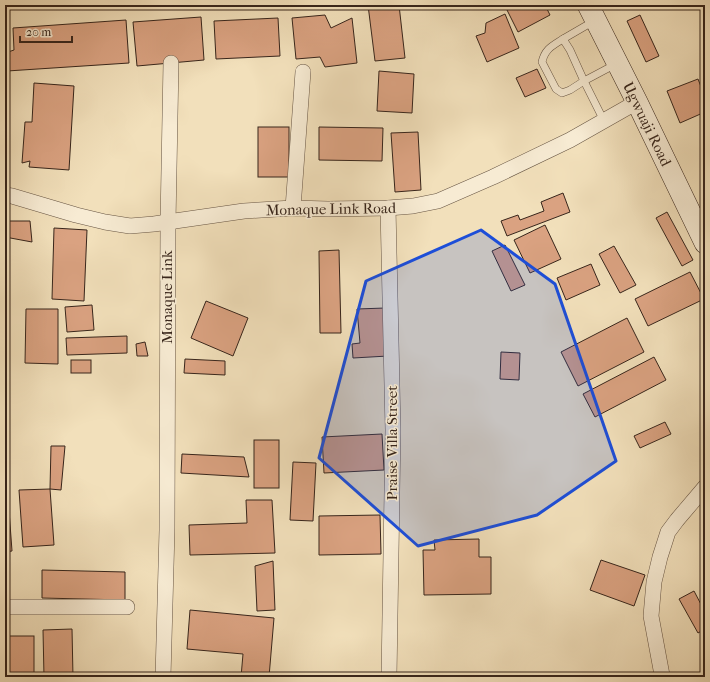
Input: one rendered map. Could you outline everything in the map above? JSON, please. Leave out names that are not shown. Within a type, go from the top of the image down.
[{"type":"main road","name":"Ugwuaji Road","points":[[592,12],[705,243]]},
{"type":"street","name":"Monaque Link","points":[[164,677],[167,530],[168,222],[171,63]]},
{"type":"street","points":[[293,208],[303,72]]},
{"type":"street","name":"Monaque Link Road","points":[[5,195],[76,214],[130,226],[244,211],[293,208],[328,209],[413,206],[438,201],[493,177],[570,140],[637,102]]},
{"type":"street","name":"Praise Villa Street","points":[[388,208],[393,430],[389,677]]},
{"type":"street","points":[[662,675],[651,616],[654,582],[668,532],[705,487]]},
{"type":"street","points":[[5,607],[127,607]]},
{"type":"lane","points":[[592,12],[563,39],[548,49],[543,54],[542,62],[556,89],[562,93],[618,64]]},
{"type":"lane","points":[[563,39],[570,50],[604,121]]},
{"type":"highlighted area","points":[[481,230],[555,284],[616,461],[537,515],[418,546],[319,458],[366,281]]},
{"type":"building","points":[[368,5],[399,5],[405,58],[375,61]]},
{"type":"building","points":[[518,5],[545,5],[550,15],[518,32],[507,10]]},
{"type":"building","points":[[505,14],[519,48],[487,62],[476,36],[485,33],[486,23]]},
{"type":"building","points":[[325,15],[331,28],[352,18],[357,63],[325,67],[320,57],[296,59],[292,18]]},
{"type":"building","points":[[640,15],[659,56],[646,62],[627,21]]},
{"type":"building","points":[[201,17],[204,60],[137,66],[133,22]]},
{"type":"building","points":[[278,18],[280,56],[216,59],[214,21]]},
{"type":"building","points":[[126,20],[129,63],[7,71],[5,53],[14,50],[13,28]]},
{"type":"building","points":[[537,69],[546,88],[525,97],[516,78]]},
{"type":"building","points":[[379,71],[414,74],[412,113],[377,111]]},
{"type":"building","points":[[698,79],[705,97],[705,112],[680,123],[667,91]]},
{"type":"building","points":[[34,83],[74,86],[69,170],[29,167],[30,161],[22,163],[25,122],[32,122]]},
{"type":"building","points":[[258,127],[289,127],[289,177],[258,177]]},
{"type":"building","points":[[319,127],[383,128],[382,161],[319,160]]},
{"type":"building","points":[[418,132],[421,190],[395,192],[391,133]]},
{"type":"building","points":[[705,137],[705,148],[701,140]]},
{"type":"building","points":[[563,193],[570,212],[507,236],[501,221],[518,215],[520,220],[544,211],[541,202]]},
{"type":"building","points":[[667,212],[693,260],[682,266],[656,218]]},
{"type":"building","points":[[5,221],[30,221],[32,242],[5,237]]},
{"type":"building","points":[[545,225],[561,259],[530,273],[514,240]]},
{"type":"building","points":[[54,228],[87,230],[84,301],[52,299]]},
{"type":"building","points":[[505,245],[525,285],[511,291],[492,251]]},
{"type":"building","points":[[614,246],[636,285],[620,293],[599,254]]},
{"type":"building","points":[[339,250],[341,333],[320,333],[319,251]]},
{"type":"building","points":[[591,264],[600,285],[566,300],[557,278]]},
{"type":"building","points":[[690,272],[704,299],[648,326],[635,299]]},
{"type":"building","points":[[206,301],[248,318],[233,356],[191,338]]},
{"type":"building","points":[[92,305],[94,330],[67,332],[65,307]]},
{"type":"building","points":[[385,308],[388,356],[353,358],[352,344],[360,343],[357,309]]},
{"type":"building","points":[[26,309],[58,309],[58,364],[25,363]]},
{"type":"building","points":[[627,318],[644,352],[578,386],[561,352]]},
{"type":"building","points":[[127,336],[127,353],[67,355],[66,338]]},
{"type":"building","points":[[145,342],[148,356],[137,356],[136,344]]},
{"type":"building","points":[[501,352],[520,353],[519,380],[500,379]]},
{"type":"building","points":[[654,357],[666,380],[595,417],[583,394]]},
{"type":"building","points":[[185,359],[225,361],[225,375],[184,373]]},
{"type":"building","points":[[71,360],[91,360],[91,373],[71,373]]},
{"type":"building","points":[[665,422],[671,434],[640,448],[634,436]]},
{"type":"building","points":[[382,434],[384,470],[324,473],[322,437]]},
{"type":"building","points":[[254,440],[279,440],[279,488],[254,488]]},
{"type":"building","points":[[51,446],[65,446],[61,490],[50,489]]},
{"type":"building","points":[[182,454],[244,457],[249,477],[181,473]]},
{"type":"building","points":[[293,462],[316,463],[313,521],[290,520]]},
{"type":"building","points":[[50,489],[54,545],[23,547],[19,490]]},
{"type":"building","points":[[5,497],[8,497],[12,551],[5,552]]},
{"type":"building","points":[[246,500],[272,500],[275,553],[190,555],[189,525],[247,523]]},
{"type":"building","points":[[380,515],[381,554],[319,555],[319,516]]},
{"type":"building","points":[[479,539],[479,557],[491,557],[491,594],[424,595],[423,550],[435,550],[434,540]]},
{"type":"building","points":[[601,560],[645,575],[634,606],[590,590]]},
{"type":"building","points":[[273,561],[275,610],[257,611],[255,566]]},
{"type":"building","points":[[705,567],[705,576],[701,569]]},
{"type":"building","points":[[42,570],[125,572],[125,600],[42,598]]},
{"type":"building","points":[[694,591],[705,612],[705,629],[698,633],[679,599]]},
{"type":"building","points":[[190,610],[274,618],[269,677],[241,677],[243,654],[187,649]]},
{"type":"building","points":[[72,629],[73,677],[44,677],[43,630]]},
{"type":"building","points":[[5,636],[34,636],[34,677],[5,677]]}]
